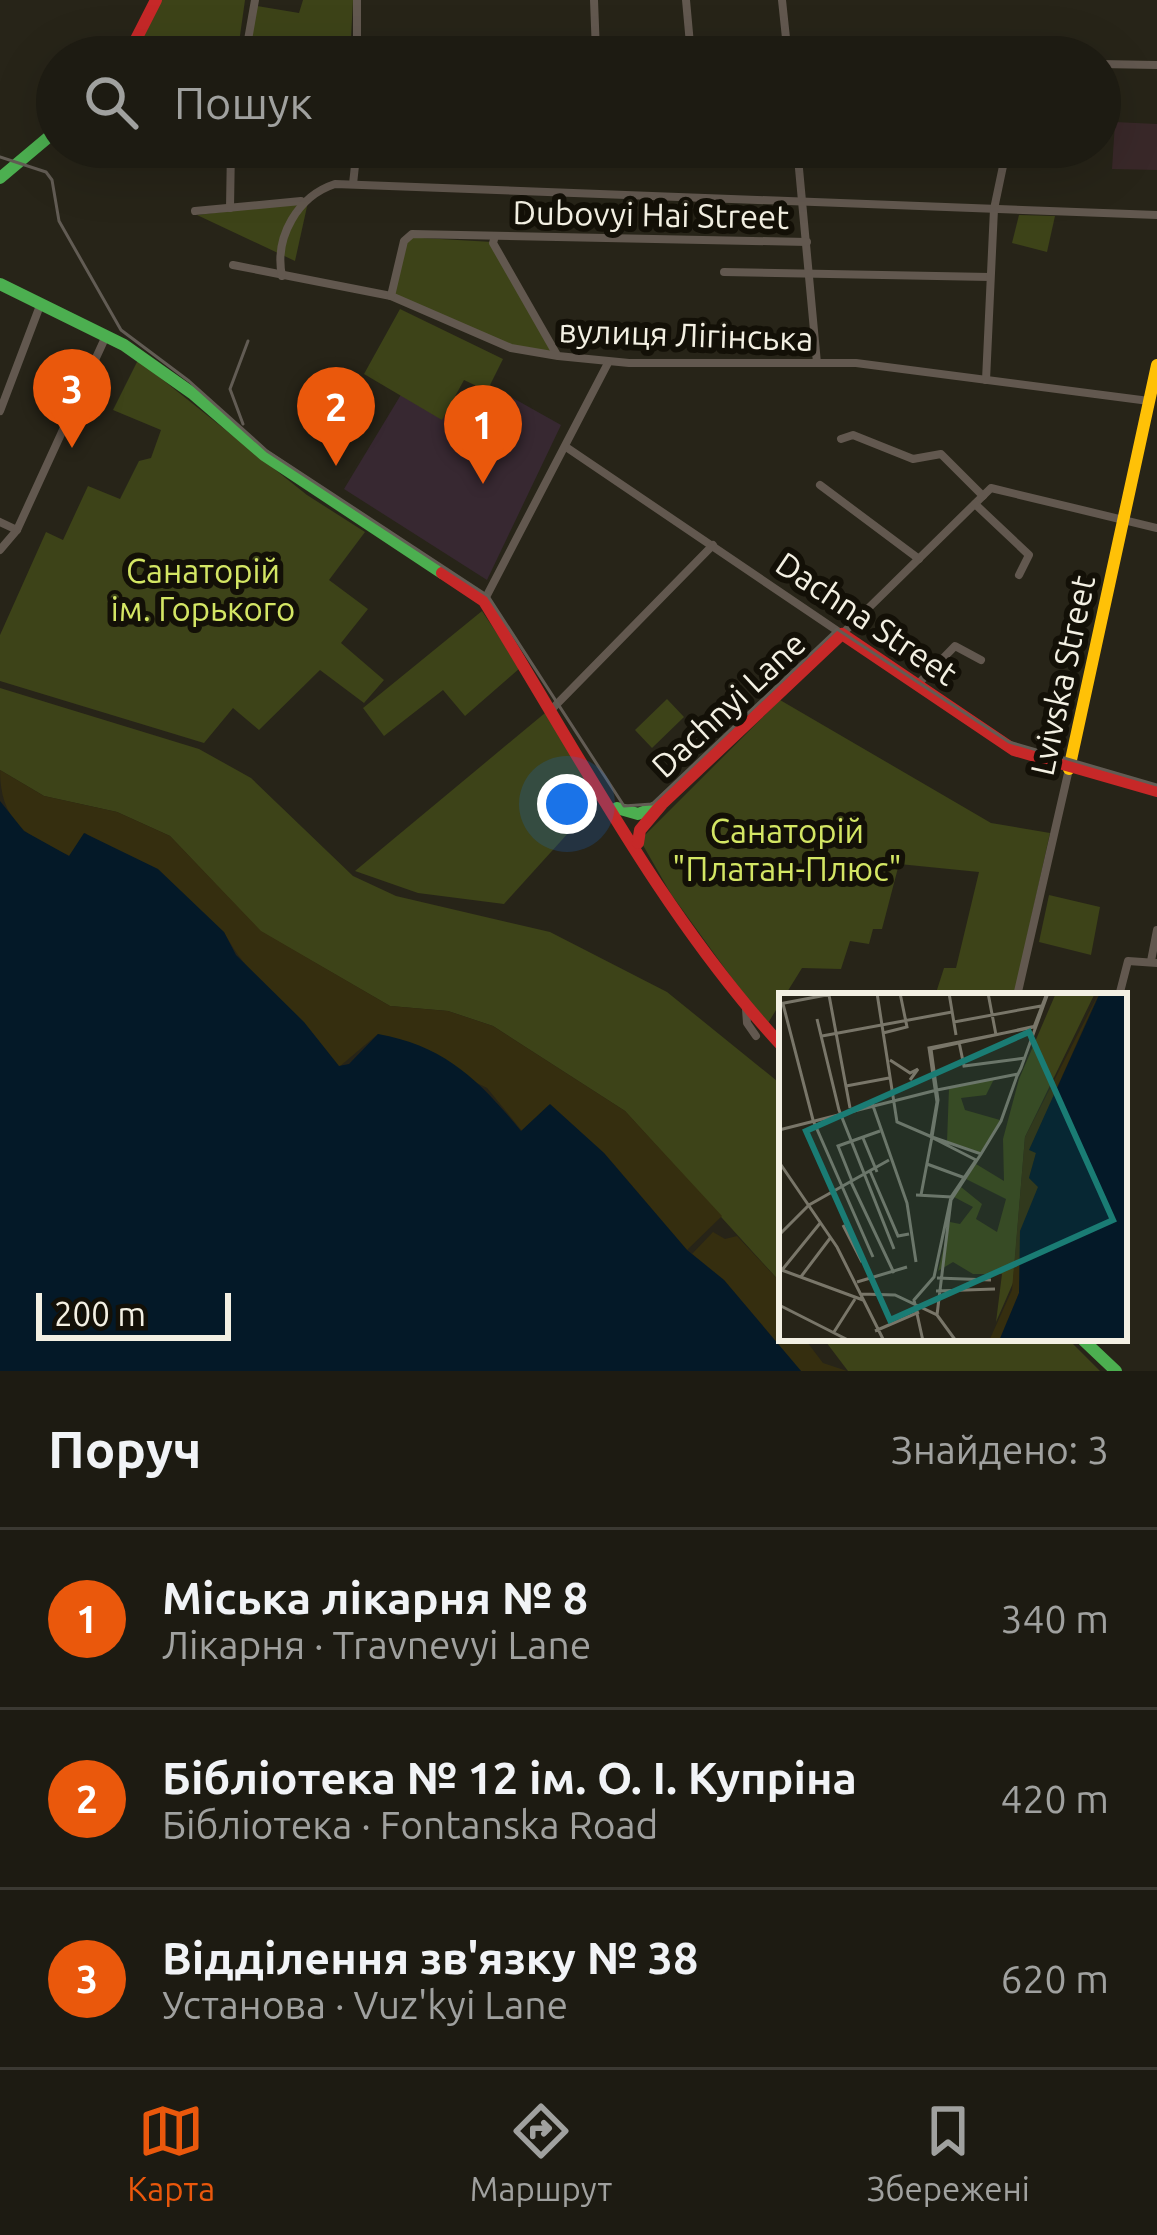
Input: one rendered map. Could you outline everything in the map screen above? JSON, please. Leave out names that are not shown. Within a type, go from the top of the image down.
[{"type":"main road","points":[[138,36],[156,0]]},
{"type":"main road","points":[[0,178],[36,148]]},
{"type":"main road","points":[[0,284],[106,336],[166,373],[264,455],[484,601],[638,846],[746,1007],[779,1043]]},
{"type":"main road","name":"Lvivska Street","points":[[1070,769],[1157,365]]},
{"type":"main road","name":"Dachna Street","points":[[842,634],[1014,750],[1157,791]]},
{"type":"main road","name":"Dachnyi Lane","points":[[638,846],[640,830],[662,804],[842,634]]},
{"type":"main road","name":"Dachnyi Lane","points":[[610,802],[631,814],[662,804]]},
{"type":"main road","points":[[1084,1341],[1116,1371]]},
{"type":"street","points":[[249,36],[255,0]]},
{"type":"street","points":[[357,0],[357,36]]},
{"type":"street","points":[[594,0],[595,36]]},
{"type":"street","points":[[686,0],[689,36]]},
{"type":"street","points":[[782,0],[785,36]]},
{"type":"street","points":[[1121,64],[1157,65]]},
{"type":"street","points":[[230,168],[230,208]]},
{"type":"street","points":[[353,184],[355,168]]},
{"type":"street","points":[[799,168],[817,363]]},
{"type":"street","points":[[986,380],[994,209],[1003,168]]},
{"type":"street","points":[[195,211],[302,201],[335,184],[353,184],[1157,215]]},
{"type":"street","points":[[282,275],[278,255],[302,201]]},
{"type":"street","name":"Dubovyi Hai Street","points":[[391,296],[409,234],[807,242]]},
{"type":"street","points":[[495,236],[494,243],[558,356]]},
{"type":"street","name":"вулиця Лігінська","points":[[233,266],[391,296],[511,348],[558,356],[609,362],[856,363],[1149,401]]},
{"type":"street","points":[[724,272],[990,277]]},
{"type":"street","points":[[0,411],[41,302]]},
{"type":"street","points":[[0,550],[17,530],[106,336]]},
{"type":"street","points":[[484,601],[609,362]]},
{"type":"street","points":[[841,439],[853,435],[913,459],[941,454],[983,496],[996,488],[1157,528]]},
{"type":"street","name":"Dachna Street","points":[[566,447],[842,634]]},
{"type":"street","points":[[820,485],[919,559]]},
{"type":"street","name":"Dachnyi Lane","points":[[842,634],[983,496]]},
{"type":"street","points":[[974,504],[1029,555],[1029,564],[1019,574]]},
{"type":"street","points":[[0,522],[17,530]]},
{"type":"street","points":[[552,709],[713,545]]},
{"type":"street","points":[[916,685],[955,646],[982,660]]},
{"type":"street","name":"Lvivska Street","points":[[1018,993],[1070,769]]},
{"type":"street","points":[[1120,993],[1128,961],[1154,962],[1157,931]]},
{"type":"street","points":[[746,1007],[747,1024],[756,1036]]},
{"type":"shaded area","points":[[1121,122],[1157,124],[1157,170],[1112,169],[1121,168]]},
{"type":"shaded area","points":[[402,393],[479,437],[504,393],[561,425],[487,580],[344,489]]},
{"type":"green space","points":[[157,0],[245,0],[240,36],[140,36]]},
{"type":"green space","points":[[303,0],[353,0],[351,36],[251,36],[257,6],[299,13]]},
{"type":"green space","points":[[308,202],[295,261],[197,215]]},
{"type":"green space","points":[[1019,215],[1055,216],[1047,252],[1012,243]]},
{"type":"green space","points":[[405,237],[493,242],[558,355],[511,347],[394,296]]},
{"type":"green space","points":[[400,309],[503,359],[487,391],[464,380],[442,420],[364,374]]},
{"type":"green space","name":"Cанаторій ім. Горького","points":[[138,360],[307,495],[365,532],[329,580],[368,609],[341,643],[384,680],[364,703],[320,670],[259,730],[233,708],[204,743],[0,681],[0,635],[46,532],[63,540],[88,486],[120,499],[139,461],[151,458],[161,430],[113,410]]},
{"type":"green space","points":[[482,611],[520,668],[465,716],[443,690],[384,736],[363,708]]},
{"type":"green space","points":[[0,688],[199,749],[251,778],[353,876],[396,896],[550,932],[667,992],[779,1083],[779,1281],[625,1111],[493,1026],[448,1011],[390,1006],[260,931],[170,836],[117,812],[44,796],[0,770]]},
{"type":"green space","points":[[667,699],[684,717],[652,748],[635,730]]},
{"type":"green space","name":"Санаторій \"Платан-Плюс\"","points":[[780,700],[991,823],[1050,833],[1015,993],[936,993],[944,968],[956,968],[979,872],[899,864],[882,929],[873,929],[869,944],[850,941],[841,969],[802,968],[787,993],[779,993],[779,1005],[768,1023],[671,894],[640,840]]},
{"type":"green space","points":[[545,713],[599,799],[504,904],[418,893],[355,871]]},
{"type":"green space","points":[[1049,895],[1100,907],[1091,955],[1039,942]]},
{"type":"green space","points":[[825,1341],[1070,1341],[1100,1371],[848,1371]]},
{"type":"sand","points":[[0,770],[44,796],[117,812],[170,836],[261,931],[390,1006],[448,1011],[493,1026],[625,1111],[722,1216],[687,1250],[604,1153],[549,1105],[522,1131],[487,1088],[378,1034],[339,1067],[247,966],[224,932],[85,833],[70,856],[18,825],[5,802]]},
{"type":"sand","points":[[713,1232],[725,1239],[737,1236],[779,1281],[779,1341],[806,1341],[823,1363],[847,1371],[801,1371],[724,1280],[692,1254]]},
{"type":"water","points":[[0,801],[24,831],[69,856],[84,833],[158,869],[224,932],[236,955],[304,1022],[339,1066],[349,1064],[378,1034],[423,1047],[459,1068],[521,1131],[550,1104],[604,1153],[687,1250],[724,1280],[801,1371],[0,1371]]},
{"type":"tram line","points":[[0,157],[46,172],[52,180],[59,221],[121,330],[189,381],[267,451],[488,596],[624,806],[652,804],[837,629],[1009,742],[1157,785]]},
{"type":"tram line","points":[[243,424],[230,389],[248,341]]},
{"type":"traffic: fast","points":[[0,178],[36,148]]},
{"type":"traffic: fast","points":[[0,284],[124,345],[192,393],[264,455],[442,573]]},
{"type":"traffic: fast","points":[[617,808],[638,814],[656,807]]},
{"type":"traffic: fast","points":[[1084,1341],[1116,1371]]},
{"type":"traffic: slow","points":[[1069,769],[1157,365]]},
{"type":"traffic: jam","points":[[138,36],[156,0]]},
{"type":"traffic: jam","points":[[442,573],[484,601],[659,888],[779,1043]]},
{"type":"traffic: jam","points":[[638,843],[640,830],[662,804],[842,634],[1014,750],[1157,791]]},
{"type":"place","name":"Відділення зв'язку № 38","points":[[72,448]]},
{"type":"place","name":"Бібліотека № 12 ім. О. І. Купріна","points":[[336,466]]},
{"type":"place","name":"Міська лікарня № 8","points":[[483,484]]}]
